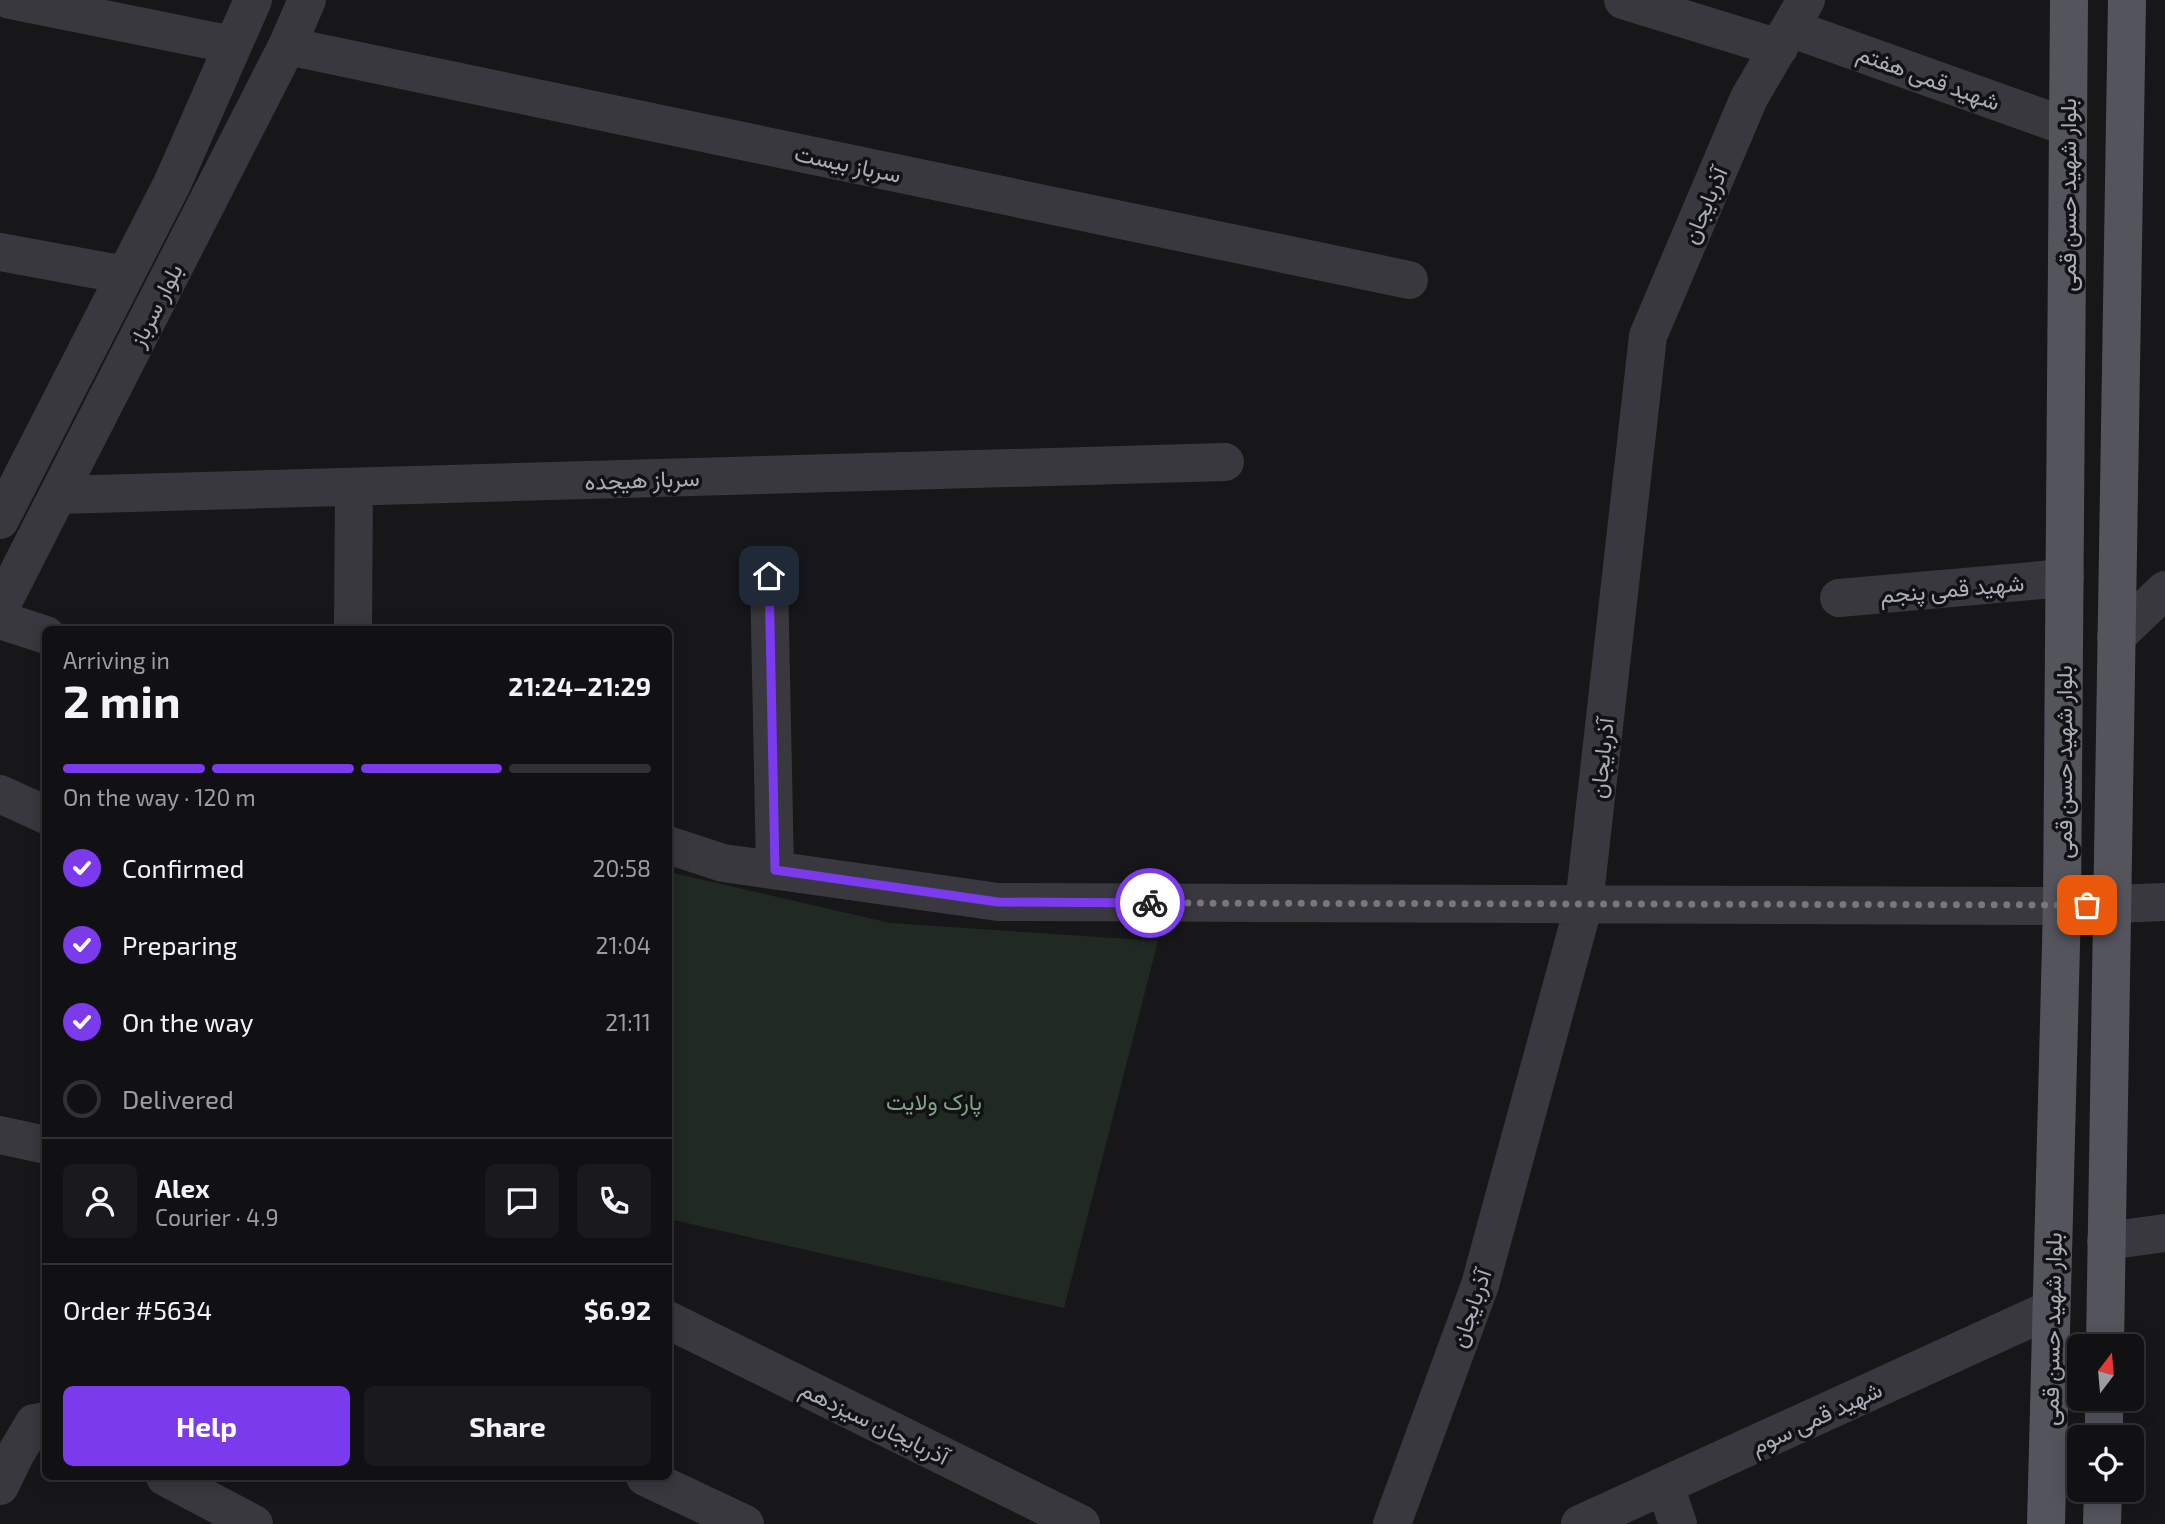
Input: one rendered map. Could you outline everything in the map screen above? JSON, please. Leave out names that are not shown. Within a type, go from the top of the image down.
[{"type":"main road","name":"بلوار شهید حسن قمی","points":[[2046,1524],[2062,905],[2069,0]]},
{"type":"main road","points":[[2105,1334],[2127,0]]},
{"type":"main road","points":[[2102,1524],[2103,1502]]},
{"type":"street","points":[[10,0],[233,45]]},
{"type":"street","name":"بلوار سرباز","points":[[0,520],[172,184],[253,0]]},
{"type":"street","name":"بلوار سرباز","points":[[0,608],[287,46],[307,0]]},
{"type":"street","name":"شهید قمی هفتم","points":[[1622,0],[1791,25],[2068,127]]},
{"type":"street","name":"آذربایجان","points":[[1392,1524],[1480,1284],[1584,904],[1648,336],[1749,98],[1791,25]]},
{"type":"street","name":"سرباز بیست","points":[[287,46],[1409,280]]},
{"type":"street","points":[[0,252],[125,275]]},
{"type":"street","name":"سرباز هیجده","points":[[58,495],[1225,463]]},
{"type":"street","points":[[353,626],[355,487]]},
{"type":"street","points":[[769,576],[775,870]]},
{"type":"street","name":"شهید قمی پنجم","points":[[1839,598],[2065,578]]},
{"type":"street","points":[[2116,636],[2165,590]]},
{"type":"street","points":[[0,620],[42,634]]},
{"type":"street","points":[[0,794],[42,813]]},
{"type":"street","points":[[672,846],[723,863],[998,902],[2062,905],[2165,902]]},
{"type":"street","points":[[0,1135],[42,1143]]},
{"type":"street","points":[[2106,1241],[2165,1233]]},
{"type":"street","name":"شهید قمی سوم","points":[[1580,1524],[2051,1309]]},
{"type":"street","name":"آذربایجان سیزدهم","points":[[672,1322],[1081,1524]]},
{"type":"street","points":[[5,1462],[34,1423],[42,1421]]},
{"type":"street","points":[[171,1480],[254,1524]]},
{"type":"street","points":[[651,1480],[745,1524]]},
{"type":"street","points":[[1665,1486],[1678,1524]]},
{"type":"green space","name":"پارک ولایت","points":[[672,873],[890,923],[1158,941],[1064,1308],[672,1220]]},
{"type":"way so far","points":[[1150,903],[2087,905]]},
{"type":"route","points":[[769,576],[775,870],[998,902],[1150,903]]}]
